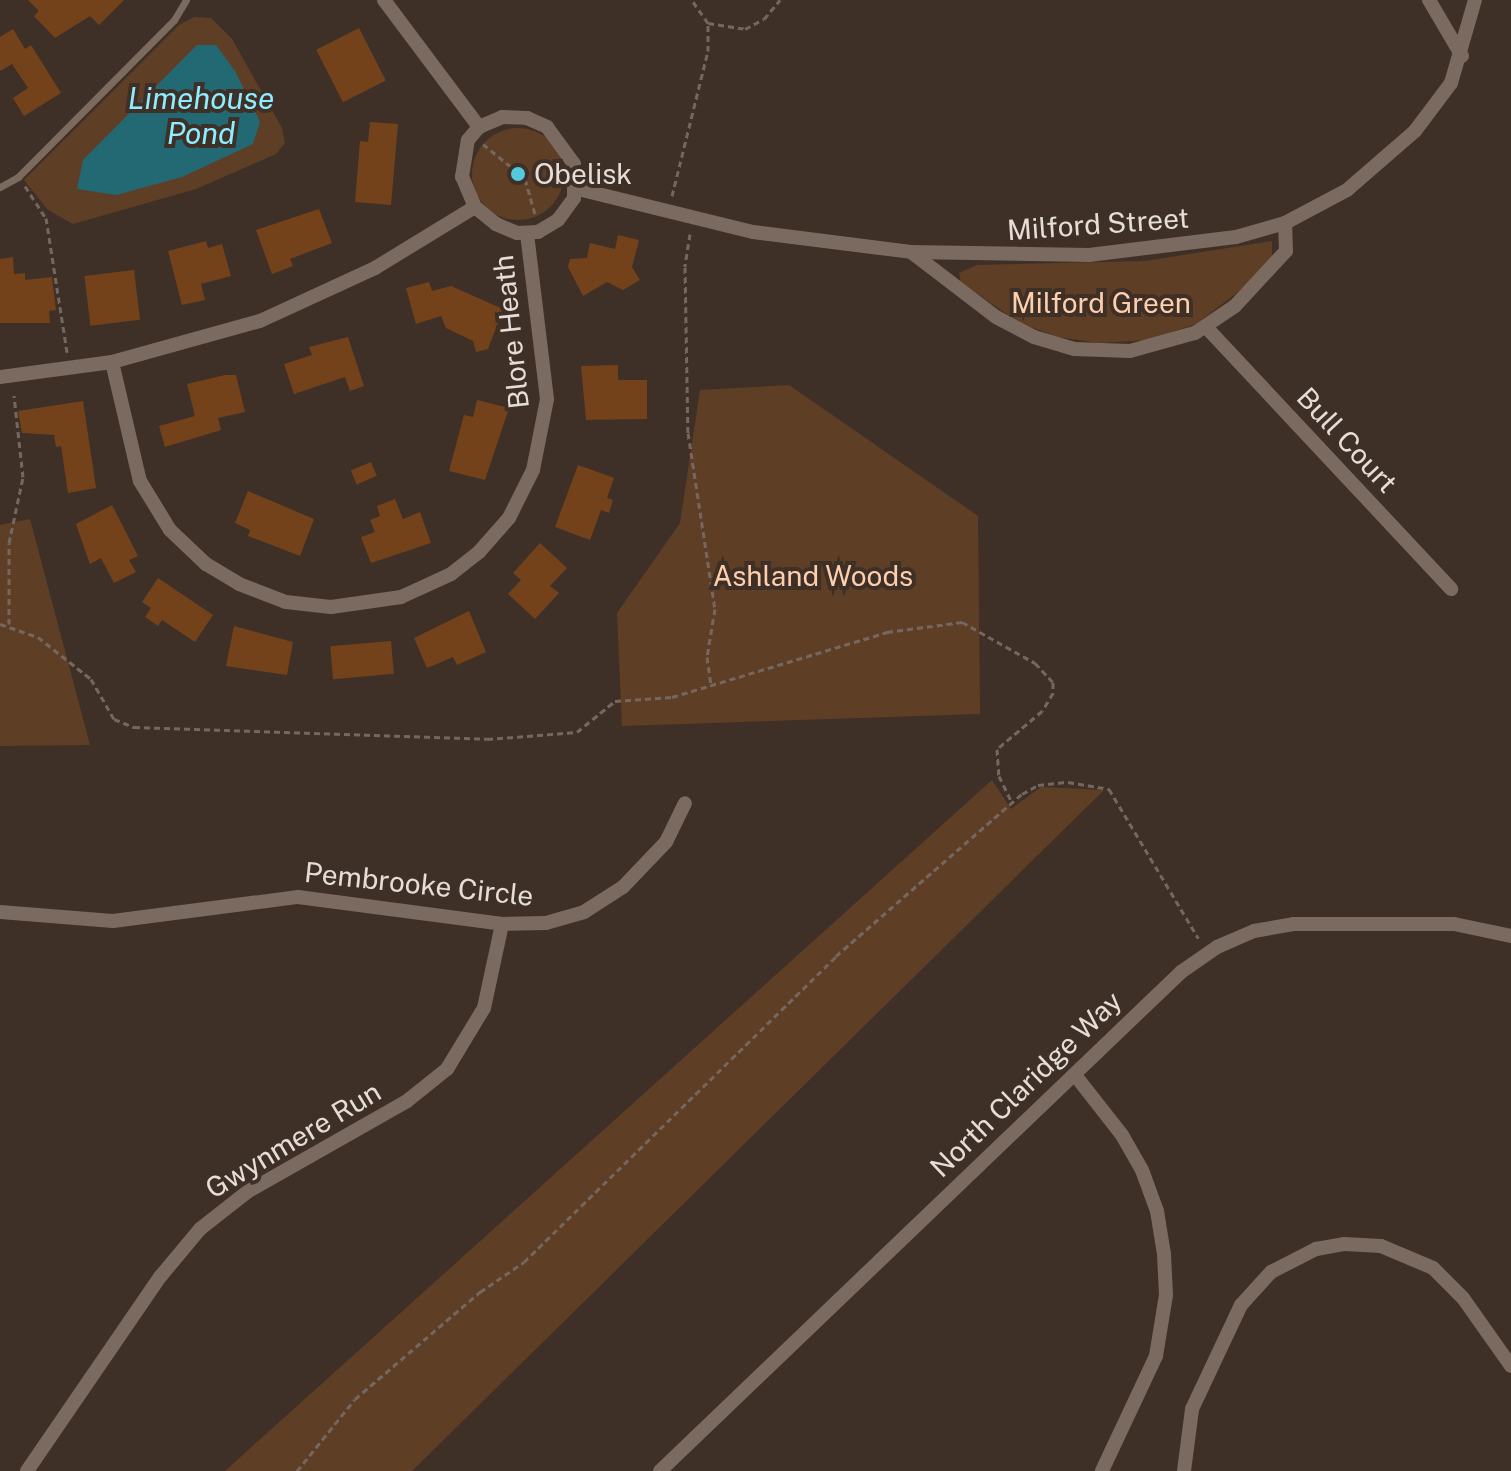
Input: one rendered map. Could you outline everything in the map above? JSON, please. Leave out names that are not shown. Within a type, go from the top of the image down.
[{"type":"street","points":[[384,0],[480,134]]},
{"type":"street","points":[[1429,0],[1462,56]]},
{"type":"street","name":"Milford Street","points":[[578,189],[753,232],[911,252],[1003,257],[1129,252],[1236,237],[1285,223],[1347,190],[1415,131],[1441,100],[1462,56],[1475,0]]},
{"type":"street","points":[[515,116],[547,127],[569,154],[578,189],[558,220],[527,234],[507,230],[475,207],[461,165],[464,147],[480,134],[515,116]]},
{"type":"street","points":[[0,377],[112,362],[203,340],[302,304],[375,268],[475,207]]},
{"type":"street","points":[[911,252],[996,317],[1054,345],[1130,351],[1165,344],[1206,327],[1275,266],[1288,246],[1285,223]]},
{"type":"street","name":"Blore Heath","points":[[112,362],[140,481],[170,530],[206,564],[239,584],[286,602],[331,607],[401,597],[451,574],[479,552],[509,518],[533,470],[547,399],[527,234]]},
{"type":"street","name":"Bull Court","points":[[1206,327],[1451,589]]},
{"type":"street","name":"Pembrooke Circle","points":[[0,912],[113,921],[298,897],[502,924],[546,923],[606,900],[666,842],[685,803]]},
{"type":"street","name":"Gwynmere Run","points":[[27,1471],[160,1277],[200,1229],[247,1192],[407,1101],[447,1069],[472,1036],[484,1008],[502,924]]},
{"type":"street","name":"North Claridge Way","points":[[660,1471],[1181,972],[1217,947],[1254,931],[1293,924],[1454,924],[1511,936]]},
{"type":"street","points":[[1075,1075],[1122,1135],[1142,1170],[1157,1211],[1166,1277],[1156,1356],[1102,1471]]},
{"type":"street","points":[[1184,1471],[1192,1409],[1241,1305],[1271,1272],[1316,1249],[1344,1244],[1381,1246],[1433,1268],[1463,1298],[1511,1366]]},
{"type":"lane","points":[[0,187],[18,177],[174,20],[186,0]]},
{"type":"path","points":[[672,196],[702,86],[708,23],[692,0]]},
{"type":"path","points":[[708,23],[745,29],[764,19],[780,0]]},
{"type":"path","points":[[480,134],[513,168],[513,180],[525,179]]},
{"type":"path","points":[[513,168],[523,167],[536,219]]},
{"type":"path","points":[[18,177],[46,218],[67,352]]},
{"type":"path","points":[[690,234],[685,267],[688,433],[715,609],[707,657],[711,684]]},
{"type":"path","points":[[9,624],[9,543],[23,477],[14,395]]},
{"type":"path","points":[[0,624],[30,631],[85,674],[114,719],[134,727],[376,738],[548,737],[583,730],[615,701],[672,697],[887,632],[944,621],[970,625],[1035,663],[1053,685],[1042,711],[997,749],[999,776],[1011,801]]},
{"type":"path","points":[[297,1471],[355,1399],[480,1292],[524,1262],[836,956],[1011,801],[1049,784],[1094,784],[1109,789],[1198,938]]},
{"type":"green space","points":[[194,17],[211,18],[232,39],[282,128],[285,143],[276,154],[196,189],[73,224],[48,210],[24,180],[179,25]]},
{"type":"green space","points":[[518,128],[536,131],[551,141],[561,156],[564,174],[561,192],[551,207],[536,217],[518,220],[500,217],[485,207],[475,192],[472,174],[475,156],[485,141],[500,131]]},
{"type":"green space","name":"Milford Green","points":[[1272,241],[1272,259],[1242,289],[1196,324],[1148,340],[1099,343],[1058,337],[1018,322],[961,282],[959,273],[977,265],[1145,261]]},
{"type":"green space","name":"Ashland Woods","points":[[789,385],[978,516],[980,714],[622,726],[617,613],[680,523],[700,390]]},
{"type":"green space","points":[[30,519],[90,745],[0,746],[0,525]]},
{"type":"green space","points":[[992,780],[1011,809],[1041,787],[1104,790],[412,1471],[225,1471]]},
{"type":"water","name":"Limehouse Pond","points":[[197,45],[216,45],[235,71],[260,122],[253,144],[182,177],[116,195],[77,189],[83,160]]},
{"type":"building","points":[[28,0],[124,0],[99,25],[90,16],[55,38],[34,16],[39,11]]},
{"type":"building","points":[[359,28],[386,81],[343,102],[316,50]]},
{"type":"building","points":[[13,29],[25,49],[31,45],[61,93],[24,116],[13,98],[28,88],[12,64],[0,71],[0,37]]},
{"type":"building","points":[[370,122],[398,124],[391,205],[355,202],[360,141],[368,142]]},
{"type":"building","points":[[319,209],[332,243],[290,259],[293,266],[272,274],[256,230]]},
{"type":"building","points":[[618,235],[639,240],[632,267],[640,280],[623,290],[607,282],[583,296],[568,267],[570,259],[587,258],[590,243],[615,249]]},
{"type":"building","points":[[206,241],[208,248],[222,244],[231,276],[201,284],[205,300],[182,305],[168,251]]},
{"type":"building","points":[[13,257],[14,274],[25,273],[25,280],[52,277],[56,310],[49,311],[50,323],[0,323],[0,259]]},
{"type":"building","points":[[134,270],[140,320],[90,326],[84,276]]},
{"type":"building","points":[[429,282],[432,291],[451,286],[503,309],[488,349],[476,352],[473,341],[446,328],[441,316],[416,324],[406,288]]},
{"type":"building","points":[[348,337],[364,386],[350,391],[345,377],[294,394],[284,364],[312,355],[309,347]]},
{"type":"building","points":[[618,365],[618,380],[647,380],[647,419],[586,420],[581,366]]},
{"type":"building","points":[[236,375],[245,412],[218,418],[221,430],[165,447],[159,426],[195,416],[187,384]]},
{"type":"building","points":[[477,400],[509,408],[485,480],[449,471],[464,415],[473,417]]},
{"type":"building","points":[[83,401],[96,488],[68,493],[61,446],[56,447],[54,435],[22,433],[18,411]]},
{"type":"building","points":[[371,462],[377,476],[357,484],[351,471]]},
{"type":"building","points":[[578,465],[614,478],[607,498],[613,500],[609,513],[601,510],[590,540],[555,527]]},
{"type":"building","points":[[248,491],[314,519],[300,556],[248,536],[250,530],[235,523]]},
{"type":"building","points":[[395,499],[403,519],[420,512],[431,543],[371,563],[361,537],[375,532],[370,520],[380,516],[377,506]]},
{"type":"building","points":[[112,505],[138,556],[129,560],[136,572],[114,583],[101,558],[90,564],[76,524]]},
{"type":"building","points":[[540,543],[567,568],[550,586],[559,593],[535,619],[508,594],[521,580],[513,573]]},
{"type":"building","points":[[158,578],[213,615],[195,642],[162,620],[158,626],[145,617],[151,608],[142,602]]},
{"type":"building","points":[[469,611],[486,652],[457,665],[453,657],[427,668],[414,638]]},
{"type":"building","points":[[234,626],[293,642],[287,675],[226,666]]},
{"type":"building","points":[[391,641],[394,674],[333,679],[330,646]]},
{"type":"place","name":"Obelisk","points":[[518,174]]}]
